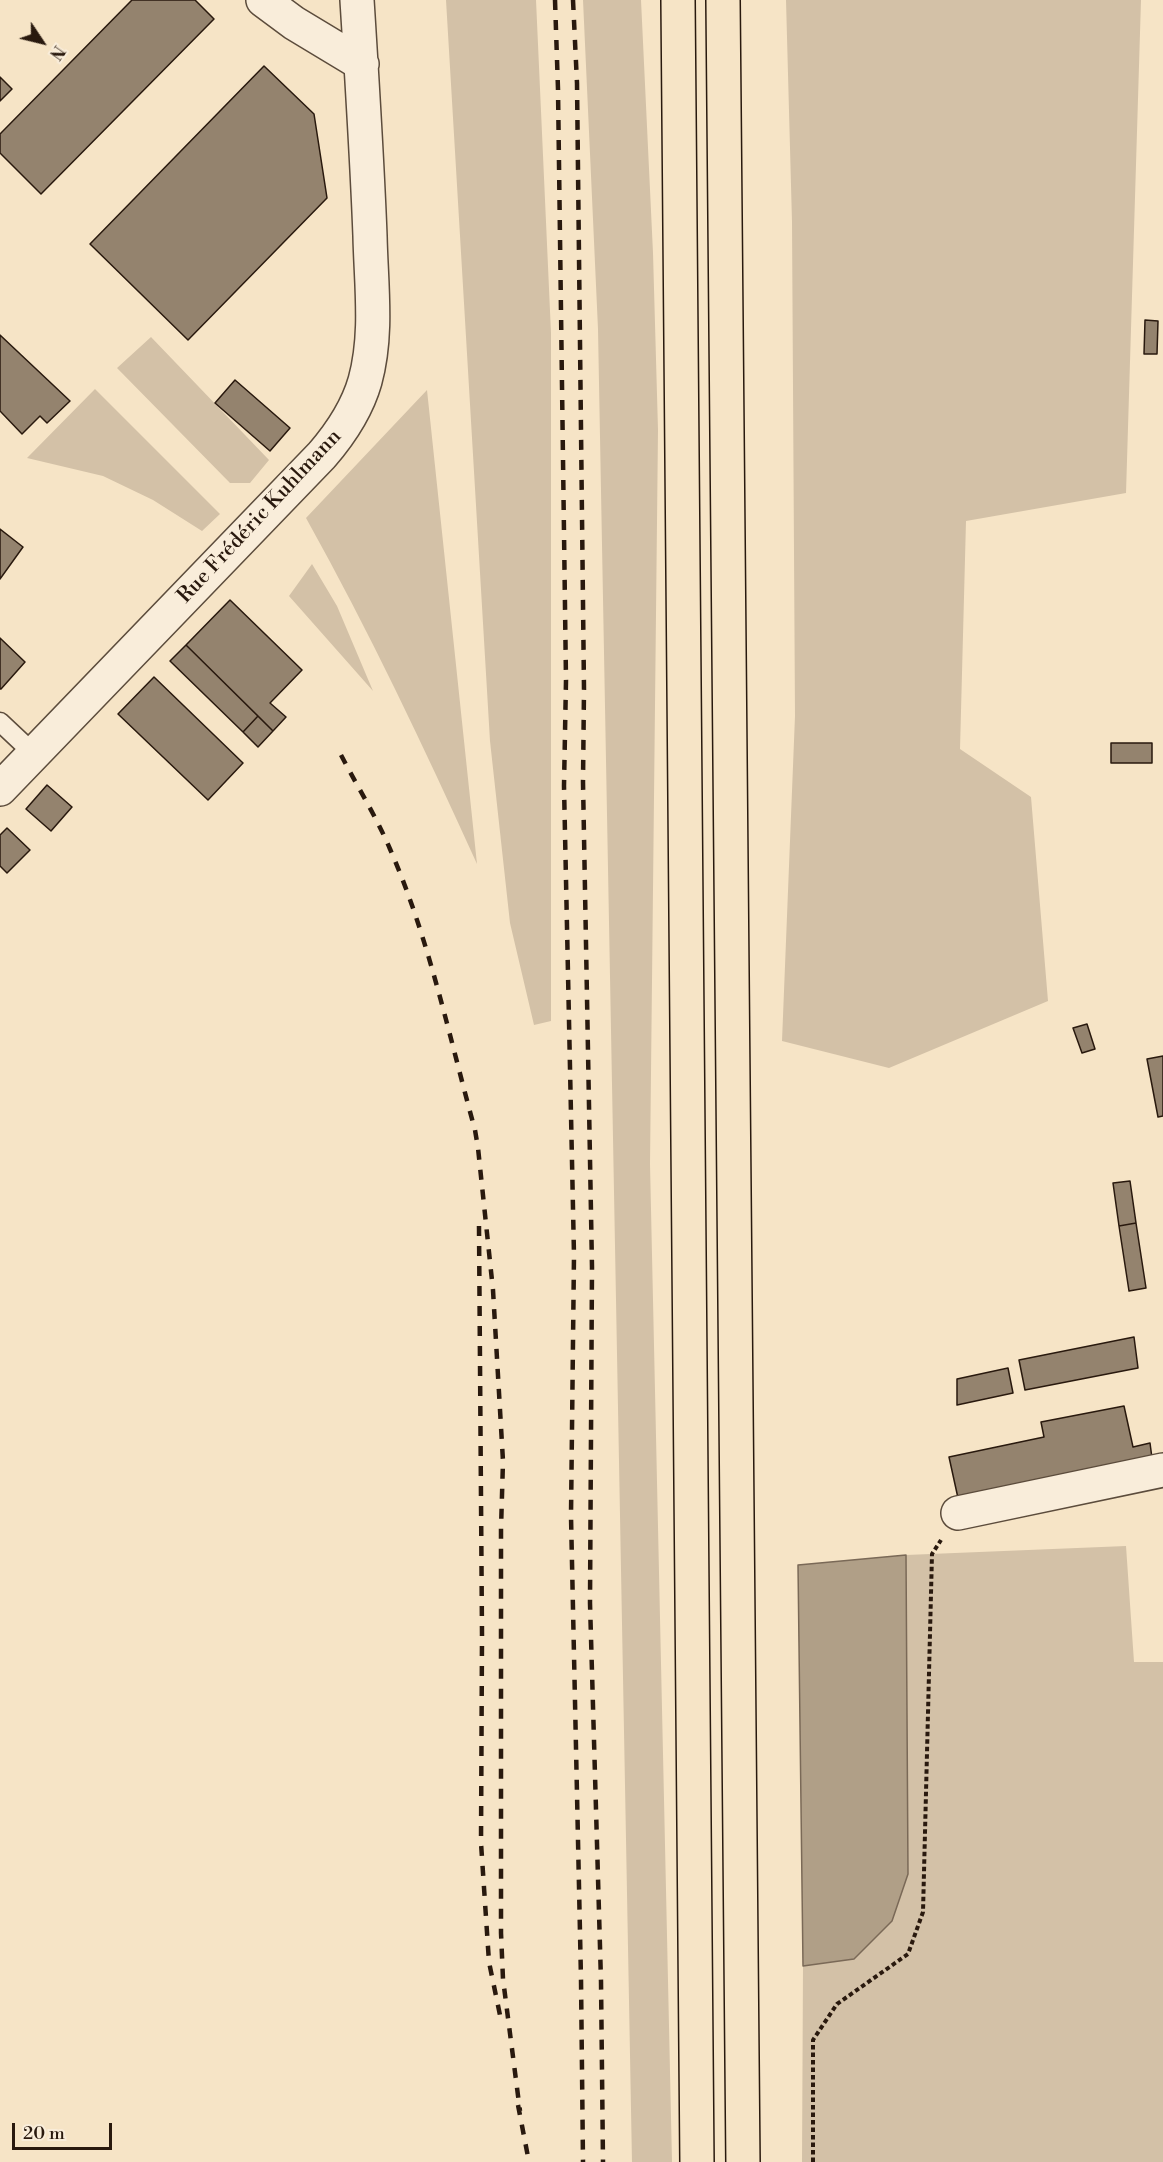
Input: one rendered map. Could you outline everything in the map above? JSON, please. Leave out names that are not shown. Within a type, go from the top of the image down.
[{"type":"highway","points":[[678,0],[697,2162]]},
{"type":"highway","points":[[723,0],[732,768],[742,2162]]},
{"type":"street","points":[[263,0],[294,23],[362,64]]},
{"type":"street","name":"Rue Frédéric Kuhlmann","points":[[0,789],[309,469],[335,440],[353,412],[367,373],[373,330],[362,64],[357,0]]},
{"type":"street","points":[[958,1513],[1163,1470]]},
{"type":"lane","points":[[0,722],[33,753]]},
{"type":"path","points":[[813,2162],[813,2040],[837,2004],[908,1954],[923,1912],[932,1554],[958,1513]]},
{"type":"shaded area","points":[[446,0],[536,0],[551,333],[551,1021],[534,1025],[510,923],[490,741]]},
{"type":"shaded area","points":[[583,0],[641,0],[653,253],[658,430],[650,1164],[672,2162],[632,2162],[598,329]]},
{"type":"shaded area","points":[[786,0],[1141,0],[1126,493],[966,521],[960,749],[1031,797],[1048,1001],[889,1068],[782,1041],[795,716],[792,222]]},
{"type":"shaded area","points":[[151,337],[269,460],[250,483],[230,483],[117,368]]},
{"type":"shaded area","points":[[95,389],[220,514],[202,531],[153,500],[103,476],[27,458]]},
{"type":"shaded area","points":[[427,390],[477,864],[395,690],[306,518]]},
{"type":"shaded area","points":[[312,564],[337,606],[373,691],[289,596]]},
{"type":"shaded area","points":[[1126,1546],[1134,1662],[1163,1662],[1163,2162],[802,2162],[803,1966],[854,1959],[908,1874],[906,1555]]},
{"type":"shaded area","points":[[906,1555],[908,1874],[892,1921],[854,1959],[803,1966],[798,1565]]},
{"type":"building","points":[[132,0],[195,0],[214,19],[41,194],[0,153],[0,134]]},
{"type":"building","points":[[264,66],[314,114],[327,198],[188,340],[90,244]]},
{"type":"building","points":[[0,77],[12,89],[0,101]]},
{"type":"building","points":[[1145,320],[1158,321],[1157,354],[1144,354]]},
{"type":"building","points":[[0,335],[70,401],[47,423],[40,416],[22,434],[0,411]]},
{"type":"building","points":[[235,380],[290,428],[270,451],[215,403]]},
{"type":"building","points":[[0,529],[23,547],[0,579]]},
{"type":"building","points":[[230,600],[302,670],[270,703],[286,717],[273,731],[186,645]]},
{"type":"building","points":[[0,638],[25,662],[1,689],[0,689]]},
{"type":"building","points":[[186,645],[258,716],[243,732],[170,661]]},
{"type":"building","points":[[154,677],[243,763],[208,800],[118,714]]},
{"type":"building","points":[[258,716],[273,731],[258,747],[243,732]]},
{"type":"building","points":[[1111,743],[1152,743],[1152,763],[1111,763]]},
{"type":"building","points":[[47,785],[72,807],[51,831],[26,809]]},
{"type":"building","points":[[7,828],[30,850],[7,873],[0,866],[0,835]]},
{"type":"building","points":[[1087,1024],[1095,1049],[1082,1053],[1073,1028]]},
{"type":"building","points":[[1163,1056],[1163,1116],[1158,1117],[1147,1059]]},
{"type":"building","points":[[1130,1181],[1136,1223],[1119,1226],[1113,1183]]},
{"type":"building","points":[[1136,1223],[1146,1288],[1129,1291],[1119,1226]]},
{"type":"building","points":[[1134,1337],[1138,1368],[1025,1390],[1019,1360]]},
{"type":"building","points":[[1008,1368],[1013,1393],[957,1405],[957,1379]]},
{"type":"building","points":[[1124,1406],[1133,1447],[1150,1443],[1152,1458],[958,1498],[949,1457],[1044,1437],[1041,1422]]},
{"type":"railway","points":[[555,0],[566,680],[564,786],[574,1255],[571,1516],[583,2162]]},
{"type":"railway","points":[[573,0],[577,83],[583,782],[592,1267],[590,1603],[601,1981],[603,2162]]},
{"type":"railway","points":[[341,755],[385,837],[416,917],[447,1023],[478,1148],[493,1290],[503,1461],[501,1933],[503,1979],[520,2111]]},
{"type":"railway","points":[[479,1226],[481,1843],[489,1962],[501,2020]]},
{"type":"railway","points":[[518,2105],[529,2162]]}]
